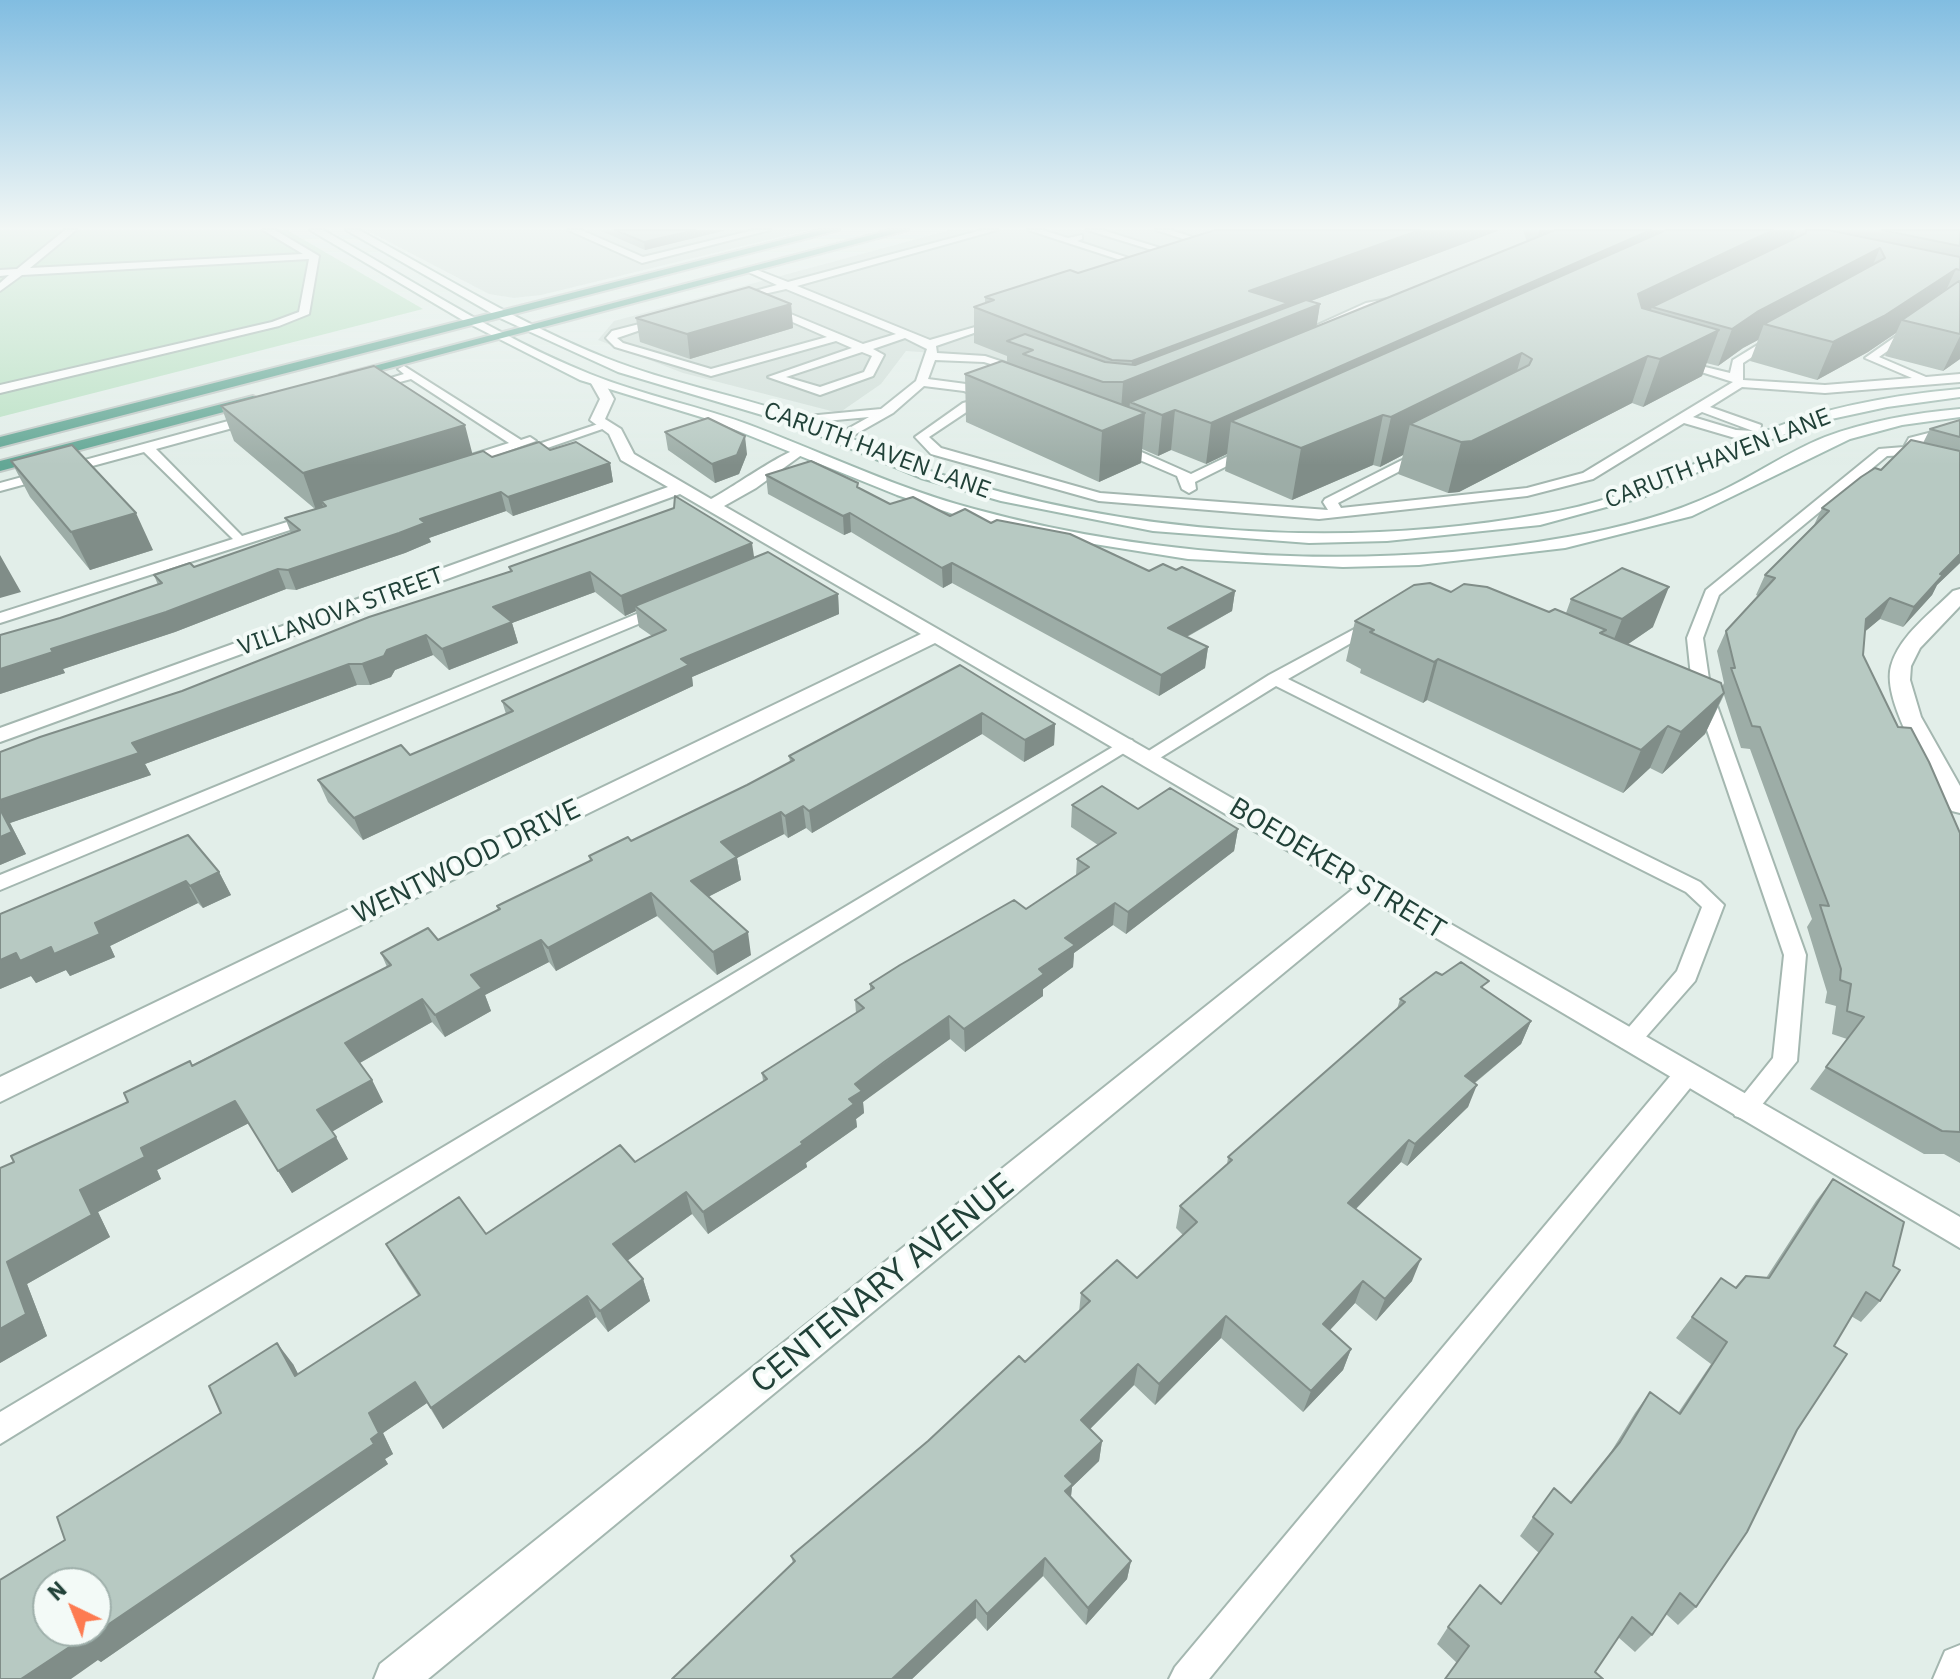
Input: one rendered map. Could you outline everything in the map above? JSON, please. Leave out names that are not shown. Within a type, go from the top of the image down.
[{"type":"main road","name":"CARUTH HAVEN LANE","points":[[456,308],[598,383],[670,402],[767,437],[801,444],[843,471],[968,513],[1097,541],[1254,558],[1417,558],[1550,545],[1626,530],[1723,497],[1813,448],[1871,427],[1960,413]]},
{"type":"main road","name":"CARUTH HAVEN LANE","points":[[497,308],[530,327],[627,371],[797,421],[925,474],[1000,496],[1083,514],[1194,529],[1321,535],[1454,531],[1541,519],[1620,501],[1767,435],[1833,412],[1960,393]]},
{"type":"main road","points":[[0,442],[524,308]]},
{"type":"main road","points":[[338,377],[602,308]]},
{"type":"main road","points":[[598,383],[607,399],[601,423]]},
{"type":"main road","points":[[0,466],[268,396]]},
{"type":"main road","points":[[797,421],[801,444]]},
{"type":"main road","name":"BOEDEKER STREET","points":[[601,423],[616,432],[627,457],[1137,750],[1960,1234]]},
{"type":"main road","points":[[1767,435],[1813,448]]},
{"type":"main road","points":[[712,505],[750,485],[801,444],[840,439],[836,460],[843,471]]},
{"type":"main road","name":"VILLANOVA STREET","points":[[0,735],[682,488]]},
{"type":"main road","points":[[1959,597],[1918,639],[1900,668],[1902,701],[1960,806]]},
{"type":"main road","name":"WENTWOOD DRIVE","points":[[0,1090],[935,635]]},
{"type":"main road","points":[[1934,756],[1960,759]]},
{"type":"main road","name":"CENTENARY AVENUE","points":[[395,1679],[1370,889]]},
{"type":"main road","points":[[1954,1679],[1960,1666]]},
{"type":"lane","points":[[0,389],[293,320],[304,314],[305,308]]},
{"type":"lane","points":[[770,308],[864,348],[878,355],[869,374],[820,391],[774,377],[864,348],[906,334]]},
{"type":"lane","points":[[843,308],[906,334],[930,350],[985,359],[1040,378]]},
{"type":"lane","points":[[1288,344],[1297,334],[1362,308]]},
{"type":"lane","points":[[1928,381],[1871,358],[1939,309],[1960,314]]},
{"type":"lane","points":[[930,350],[1016,316]]},
{"type":"lane","points":[[670,317],[616,333],[611,338],[619,345],[711,373],[837,337]]},
{"type":"lane","points":[[1737,381],[1737,362],[1787,331]]},
{"type":"lane","points":[[840,439],[889,410],[921,382],[930,350]]},
{"type":"lane","points":[[1666,358],[1737,381],[1825,389],[1960,378]]},
{"type":"lane","points":[[394,363],[519,444]]},
{"type":"lane","points":[[354,391],[413,375]]},
{"type":"lane","points":[[921,382],[966,388],[996,399],[967,406],[921,437],[936,451],[1099,497],[1337,513],[1527,492],[1588,476],[1737,381]]},
{"type":"lane","points":[[1700,407],[1767,435]]},
{"type":"lane","points":[[797,421],[835,420],[889,410]]},
{"type":"lane","points":[[0,487],[265,415]]},
{"type":"lane","points":[[1682,418],[1735,434],[1767,435]]},
{"type":"lane","points":[[601,423],[449,471],[519,444],[601,423]]},
{"type":"lane","points":[[1908,451],[1914,441],[1960,429]]},
{"type":"lane","points":[[1114,439],[1182,473],[1188,480],[1190,505]]},
{"type":"lane","points":[[1337,513],[1330,502],[1441,444]]},
{"type":"lane","points":[[147,447],[235,535]]},
{"type":"lane","points":[[1188,480],[1259,447]]},
{"type":"lane","points":[[1744,1109],[1785,1061],[1795,955],[1701,686],[1695,638],[1712,593],[1884,452],[1908,451],[1960,465]]},
{"type":"lane","points":[[0,609],[235,535],[329,509],[0,618]]},
{"type":"lane","points":[[766,565],[796,553]]},
{"type":"lane","points":[[0,883],[678,602]]},
{"type":"lane","points":[[0,1429],[1137,750],[1209,720],[1275,679],[1372,624],[1385,620]]},
{"type":"lane","points":[[1275,679],[1693,887],[1713,905],[1687,975],[1629,1041]]},
{"type":"lane","points":[[1187,1679],[1686,1075]]},
{"type":"shaded area","points":[[661,308],[1406,308],[1148,416],[976,356],[906,351],[881,384],[839,413],[683,373],[598,340],[614,321]]},
{"type":"green space","points":[[0,308],[423,309],[0,417]]},
{"type":"building","points":[[671,308],[776,308],[687,334],[636,318]]},
{"type":"building","points":[[978,308],[1274,308],[1132,361],[1112,360]]},
{"type":"building","points":[[1284,308],[1309,308],[1123,382],[1103,382],[1023,354],[1033,350],[1007,341],[1025,334],[1105,362],[1135,365]]},
{"type":"building","points":[[1361,308],[1472,308],[1211,423],[1175,410],[1162,415],[1130,402]]},
{"type":"building","points":[[1488,308],[1643,308],[1719,330],[1660,359],[1648,356],[1472,441],[1461,442],[1410,424],[1529,365],[1532,359],[1522,353],[1391,417],[1383,415],[1301,448],[1231,421]]},
{"type":"building","points":[[1657,308],[1764,308],[1732,329]]},
{"type":"building","points":[[1793,308],[1896,308],[1833,342],[1764,324]]},
{"type":"building","points":[[1919,308],[1960,308],[1960,334],[1902,320]]},
{"type":"building","points":[[1002,361],[1145,413],[1102,431],[965,374]]},
{"type":"building","points":[[374,366],[465,425],[303,473],[221,406]]},
{"type":"building","points":[[708,418],[745,436],[737,455],[712,464],[665,432]]},
{"type":"building","points":[[1960,420],[1960,437],[1930,429]]},
{"type":"building","points":[[1911,440],[1960,451],[1960,554],[1914,607],[1890,598],[1866,619],[1863,655],[1898,727],[1911,728],[1960,833],[1960,1132],[1942,1131],[1826,1067],[1864,1017],[1847,1011],[1851,984],[1840,980],[1841,969],[1820,905],[1829,906],[1760,727],[1752,726],[1731,668],[1735,668],[1726,631],[1775,578],[1765,575],[1829,511],[1822,508],[1861,477],[1875,468],[1881,470]]},
{"type":"building","points":[[539,442],[550,450],[576,442],[610,463],[508,497],[501,492],[420,519],[425,523],[288,570],[278,569],[166,612],[0,669],[0,635],[162,583],[154,575],[190,563],[194,567],[300,530],[285,518],[326,506],[321,501],[483,451],[492,457]]},
{"type":"building","points":[[72,445],[136,513],[71,532],[11,461]]},
{"type":"building","points":[[811,461],[858,483],[857,487],[890,504],[913,497],[950,516],[965,509],[991,523],[997,520],[1070,534],[1149,571],[1163,564],[1176,570],[1182,567],[1235,591],[1168,628],[1208,647],[1161,675],[952,563],[942,568],[850,513],[843,516],[766,475]]},
{"type":"building","points":[[675,496],[752,543],[621,596],[590,572],[493,607],[512,622],[442,649],[426,635],[387,650],[384,656],[362,664],[349,664],[132,743],[139,753],[0,800],[0,752],[182,691],[369,617],[512,571],[509,567],[674,508]]},
{"type":"building","points":[[768,552],[838,594],[681,659],[689,665],[354,818],[318,780],[401,745],[410,755],[513,711],[502,701],[666,630],[635,606]]},
{"type":"building","points":[[1622,568],[1669,587],[1622,619],[1571,599]]},
{"type":"building","points":[[1430,583],[1451,592],[1464,584],[1487,587],[1549,612],[1555,609],[1606,630],[1600,633],[1721,683],[1724,693],[1681,732],[1668,726],[1641,750],[1438,659],[1434,662],[1370,632],[1374,630],[1355,621],[1414,585]]},
{"type":"building","points":[[960,665],[1055,724],[1025,740],[982,713],[809,811],[803,806],[785,816],[781,812],[721,842],[737,857],[691,881],[748,932],[713,952],[651,893],[548,948],[541,940],[471,975],[482,988],[435,1015],[422,999],[345,1043],[372,1080],[317,1110],[336,1137],[278,1171],[235,1101],[141,1148],[145,1157],[80,1190],[92,1215],[7,1262],[26,1314],[0,1329],[0,1168],[14,1162],[11,1156],[128,1102],[124,1093],[190,1061],[192,1066],[391,965],[381,953],[428,928],[438,940],[500,909],[497,906],[592,860],[589,856],[628,837],[631,841],[747,785],[794,760],[789,756]]},
{"type":"building","points":[[1102,786],[1138,809],[1170,788],[1238,829],[1128,912],[1115,903],[1065,938],[1075,945],[1039,969],[1044,974],[964,1029],[949,1016],[884,1062],[855,1084],[862,1091],[849,1099],[854,1104],[801,1142],[803,1144],[703,1212],[686,1192],[613,1244],[643,1279],[600,1311],[587,1296],[431,1408],[415,1382],[369,1413],[379,1433],[371,1439],[374,1444],[112,1622],[112,1567],[32,1567],[32,1647],[69,1647],[21,1679],[0,1679],[0,1580],[65,1540],[57,1517],[221,1413],[209,1386],[277,1343],[295,1376],[420,1295],[386,1244],[459,1197],[486,1234],[620,1145],[635,1162],[767,1079],[762,1073],[864,1008],[855,1000],[874,988],[870,984],[1014,900],[1026,909],[1089,867],[1077,859],[1116,833],[1072,805]]},
{"type":"building","points":[[0,809],[12,832],[0,837]]},
{"type":"building","points":[[188,835],[219,872],[190,886],[186,881],[95,923],[100,934],[54,954],[51,947],[20,961],[16,953],[0,960],[0,914]]},
{"type":"building","points":[[1461,962],[1489,981],[1481,987],[1531,1021],[1465,1076],[1477,1085],[1415,1144],[1409,1140],[1348,1203],[1421,1259],[1385,1299],[1363,1281],[1323,1324],[1351,1349],[1311,1391],[1226,1316],[1159,1384],[1138,1364],[1081,1420],[1102,1441],[1065,1476],[1073,1484],[1065,1491],[1131,1561],[1088,1608],[1045,1558],[987,1614],[976,1600],[892,1679],[672,1679],[795,1561],[791,1556],[928,1441],[1019,1356],[1025,1362],[1090,1301],[1081,1293],[1117,1260],[1137,1278],[1197,1222],[1180,1206],[1232,1160],[1228,1157],[1405,1002],[1400,999],[1436,972],[1442,975]]},
{"type":"building","points":[[1833,1179],[1904,1222],[1893,1266],[1900,1270],[1880,1301],[1866,1292],[1834,1346],[1847,1354],[1797,1430],[1747,1532],[1696,1607],[1680,1593],[1652,1635],[1632,1617],[1595,1672],[1603,1679],[1445,1679],[1469,1646],[1448,1627],[1480,1585],[1501,1604],[1553,1534],[1533,1517],[1554,1488],[1571,1503],[1620,1442],[1650,1392],[1680,1414],[1727,1342],[1692,1317],[1721,1278],[1736,1288],[1746,1276],[1769,1278]]}]
